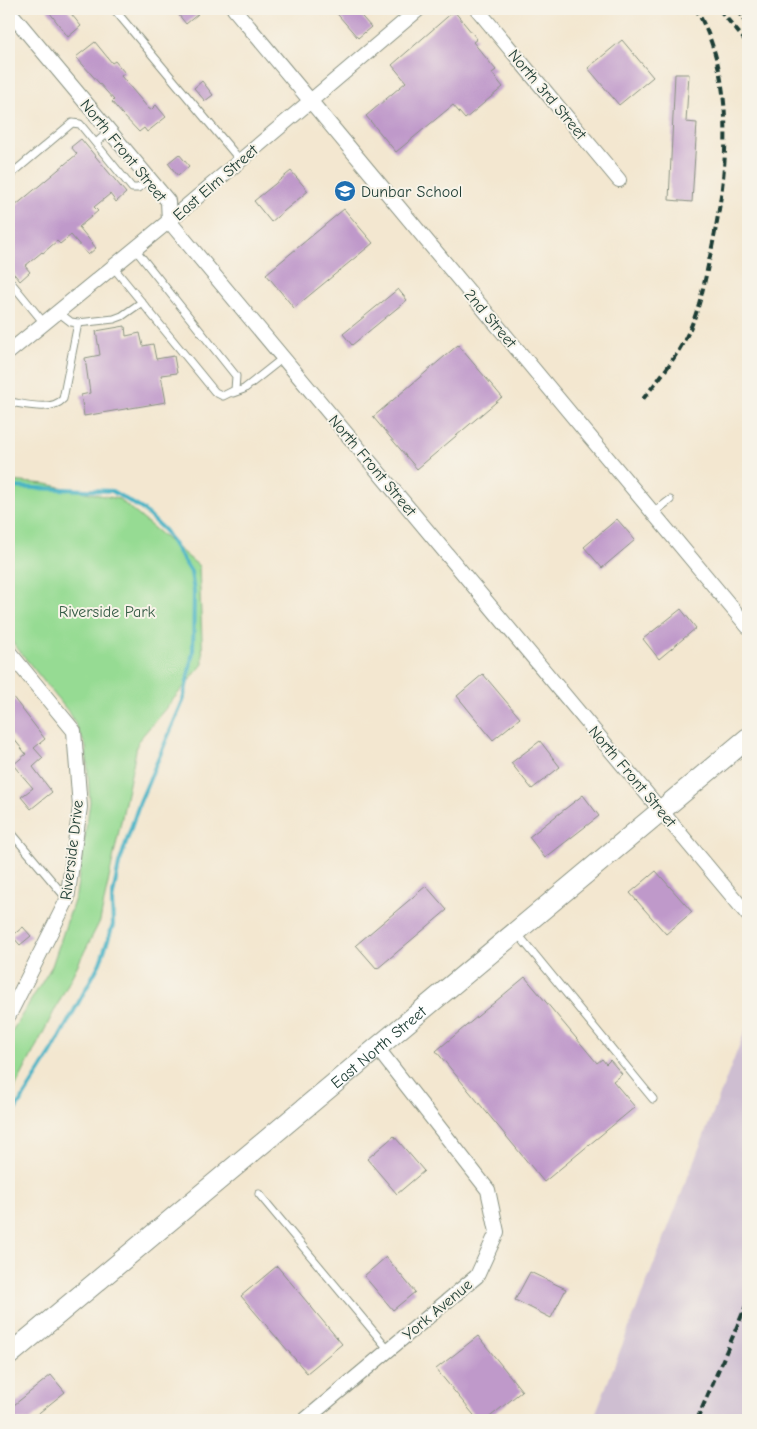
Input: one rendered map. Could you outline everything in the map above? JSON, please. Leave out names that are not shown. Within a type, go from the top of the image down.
[{"type":"street","name":"2nd Street","points":[[234,9],[748,627]]},
{"type":"street","name":"East Elm Street","points":[[9,352],[169,221],[419,9]]},
{"type":"street","name":"North 3rd Street","points":[[477,9],[620,180]]},
{"type":"street","name":"North Front Street","points":[[9,11],[168,201],[169,221],[748,915]]},
{"type":"street","name":"Riverside Drive","points":[[9,652],[74,731],[80,807],[67,900],[9,1015]]},
{"type":"street","name":"East North Street","points":[[9,1355],[517,933],[661,809],[748,738]]},
{"type":"street","name":"York Avenue","points":[[306,1420],[477,1276],[497,1232],[488,1190],[378,1049]]},
{"type":"lane","points":[[114,9],[240,160]]},
{"type":"lane","points":[[9,176],[72,123],[80,124],[132,188],[138,188],[150,179]]},
{"type":"lane","points":[[96,143],[110,131]]},
{"type":"lane","points":[[135,249],[236,376],[235,390],[231,394]]},
{"type":"lane","points":[[113,266],[215,392],[223,396],[244,389],[283,358]]},
{"type":"lane","points":[[9,280],[44,323]]},
{"type":"lane","points":[[58,312],[71,322],[78,323],[114,319],[122,316],[142,302]]},
{"type":"lane","points":[[9,402],[51,407],[58,405],[66,392],[78,323]]},
{"type":"lane","points":[[654,513],[670,500]]},
{"type":"lane","points":[[9,830],[67,900]]},
{"type":"lane","points":[[517,933],[653,1099]]},
{"type":"lane","points":[[259,1194],[388,1350]]},
{"type":"shaded area","points":[[748,1023],[748,1420],[593,1420]]},
{"type":"green space","name":"Riverside Park","points":[[9,481],[46,484],[119,499],[199,566],[203,664],[138,741],[100,921],[9,1100],[9,1036],[52,966],[76,895],[90,802],[86,747],[71,715],[9,638]]},
{"type":"building","points":[[47,9],[67,9],[81,26],[68,37]]},
{"type":"building","points":[[174,9],[194,9],[198,14],[186,24]]},
{"type":"building","points":[[333,9],[355,9],[371,27],[358,38]]},
{"type":"building","points":[[454,11],[477,39],[473,42],[496,70],[492,73],[503,87],[465,119],[453,105],[396,152],[366,116],[406,82],[392,65]]},
{"type":"building","points":[[622,40],[653,77],[619,105],[588,68]]},
{"type":"building","points":[[95,42],[112,63],[115,61],[125,73],[121,76],[148,108],[151,110],[156,105],[166,117],[147,132],[144,128],[139,132],[76,57]]},
{"type":"building","points":[[675,74],[689,74],[686,122],[697,123],[692,202],[669,200]]},
{"type":"building","points":[[202,81],[213,95],[205,101],[194,88]]},
{"type":"building","points":[[81,139],[126,193],[116,202],[110,194],[94,207],[98,211],[79,227],[96,248],[88,255],[71,235],[60,244],[57,241],[25,266],[30,272],[20,281],[9,268],[9,211],[77,154],[71,147]]},
{"type":"building","points":[[179,154],[189,166],[178,176],[168,163]]},
{"type":"building","points":[[291,171],[308,191],[271,222],[254,201]]},
{"type":"building","points":[[344,209],[373,243],[294,308],[266,274]]},
{"type":"building","points":[[398,289],[407,300],[352,345],[343,334]]},
{"type":"building","points":[[125,326],[126,336],[140,333],[143,346],[153,344],[156,359],[174,356],[177,373],[161,375],[166,402],[84,416],[81,395],[90,393],[85,358],[100,355],[96,331]]},
{"type":"building","points":[[458,345],[502,397],[417,469],[373,417]]},
{"type":"building","points":[[617,519],[635,540],[602,568],[584,547]]},
{"type":"building","points":[[681,609],[696,628],[659,659],[643,639]]},
{"type":"building","points":[[483,674],[520,718],[493,740],[457,696]]},
{"type":"building","points":[[9,692],[45,739],[34,748],[43,758],[33,767],[52,792],[31,809],[21,797],[33,788],[13,765],[26,754],[9,733]]},
{"type":"building","points":[[540,741],[560,767],[532,789],[511,763]]},
{"type":"building","points":[[583,795],[599,816],[545,858],[529,837]]},
{"type":"building","points":[[656,871],[692,912],[666,934],[630,893]]},
{"type":"building","points":[[426,886],[447,910],[377,969],[356,945]]},
{"type":"building","points":[[23,927],[31,936],[20,945],[12,936]]},
{"type":"building","points":[[525,977],[597,1063],[602,1059],[606,1064],[610,1060],[622,1074],[613,1081],[635,1107],[544,1182],[436,1051]]},
{"type":"building","points":[[394,1136],[424,1171],[397,1194],[367,1159]]},
{"type":"building","points":[[386,1257],[415,1292],[393,1310],[364,1276]]},
{"type":"building","points":[[277,1266],[342,1344],[307,1373],[241,1296]]},
{"type":"building","points":[[530,1272],[566,1289],[551,1318],[515,1300]]},
{"type":"building","points":[[478,1336],[522,1391],[486,1420],[478,1420],[436,1369]]},
{"type":"building","points":[[51,1375],[65,1392],[30,1420],[11,1420],[9,1409]]},
{"type":"waterway","points":[[9,487],[112,491],[142,509],[165,531],[191,572],[194,592],[193,652],[183,701],[139,804],[119,864],[112,900],[113,925],[100,963],[51,1053],[9,1120]]},
{"type":"railway","points":[[643,399],[678,351],[694,319],[706,275],[721,198],[724,166],[724,100],[719,68],[710,38],[696,9]]},
{"type":"railway","points":[[719,9],[748,44]]},
{"type":"railway","points":[[738,9],[748,27]]},
{"type":"railway","points":[[697,1420],[748,1301]]},
{"type":"place","name":"Dunbar School","points":[[345,191]]}]
